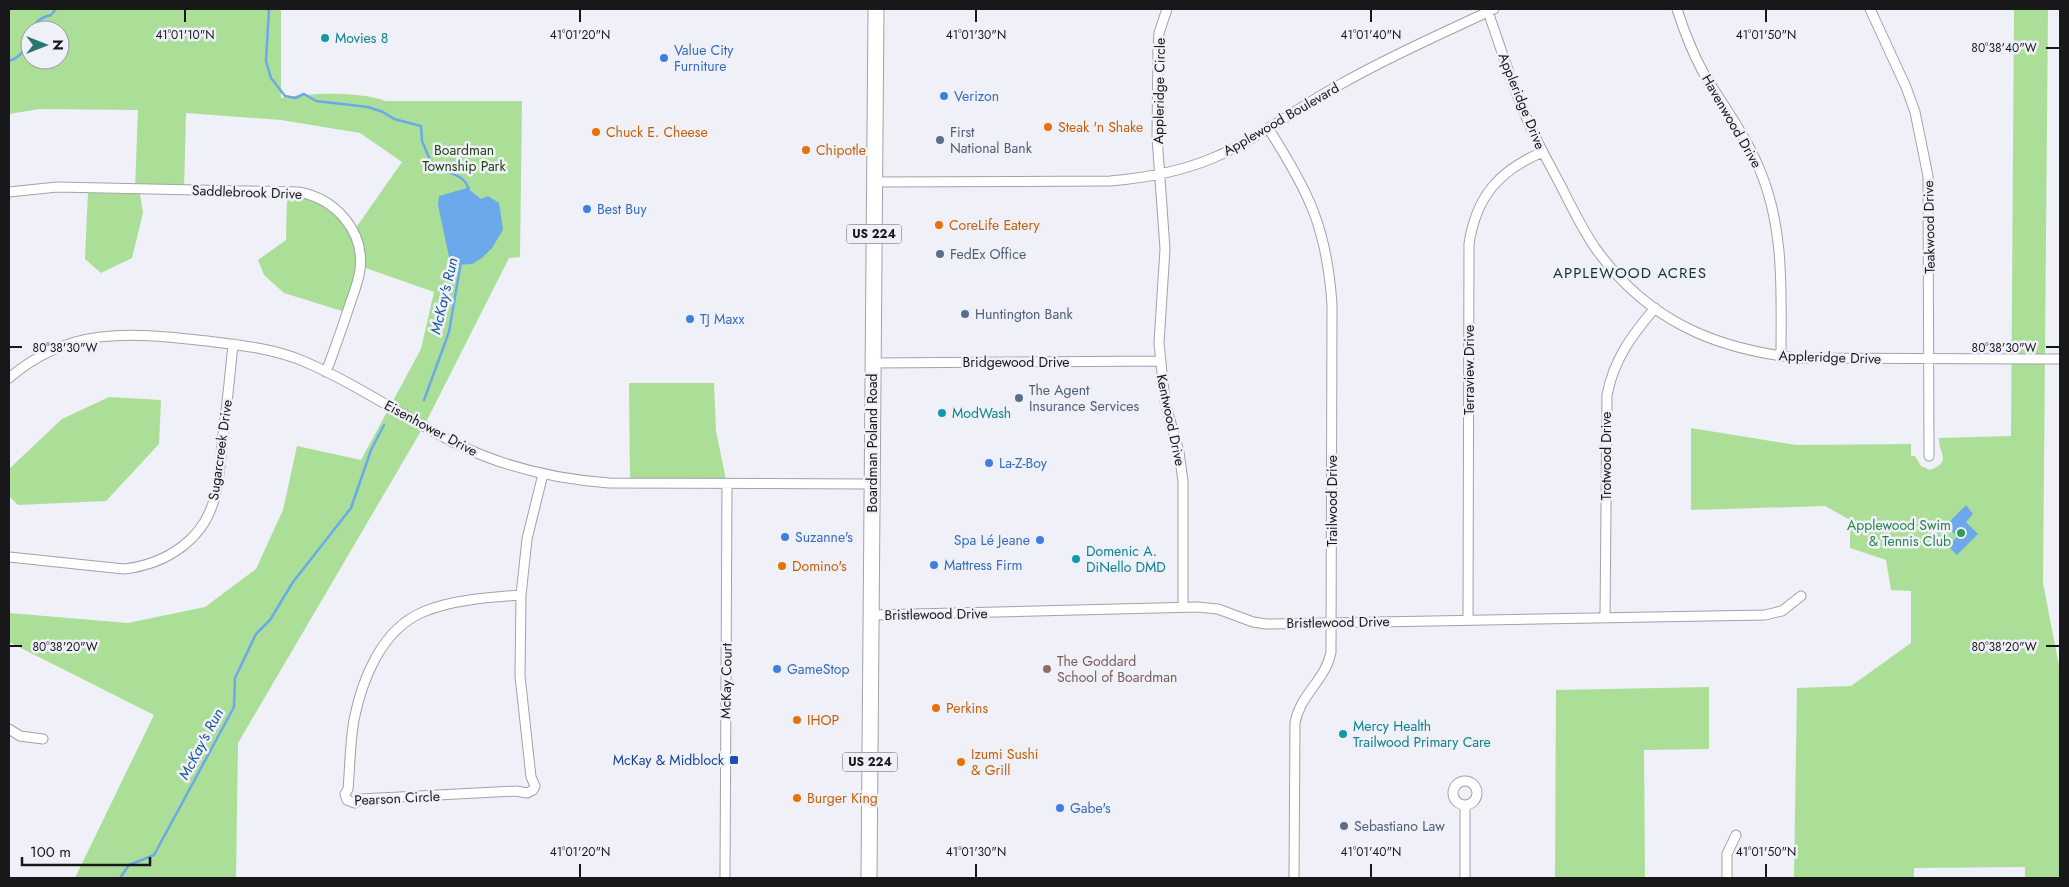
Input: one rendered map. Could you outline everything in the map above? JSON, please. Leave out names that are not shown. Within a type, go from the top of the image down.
[{"type":"main road","name":"Boardman Poland Road","points":[[869,878],[876,9]]},
{"type":"street","name":"Appleridge Circle","points":[[1160,174],[1157,132],[1158,49],[1159,33],[1167,9]]},
{"type":"street","name":"Havenwood Drive","points":[[1677,9],[1696,60],[1747,143],[1770,197],[1780,248],[1781,356]]},
{"type":"street","name":"Teakwood Drive","points":[[1870,9],[1912,104],[1920,132],[1928,176],[1929,456]]},
{"type":"street","name":"Applewood Boulevard","points":[[874,182],[1110,181],[1137,179],[1185,168],[1214,158],[1238,146],[1342,83],[1490,10]]},
{"type":"street","name":"Appleridge Drive","points":[[1490,10],[1518,98],[1543,152],[1579,221],[1597,250],[1625,283],[1655,308],[1682,325],[1715,341],[1750,352],[1798,358],[2060,359]]},
{"type":"street","name":"Trailwood Drive","points":[[1268,128],[1295,170],[1310,200],[1322,235],[1330,273],[1332,305],[1331,652],[1328,665],[1321,679],[1303,700],[1295,722],[1294,878]]},
{"type":"street","name":"Terraview Drive","points":[[1468,620],[1469,244],[1471,229],[1479,207],[1495,183],[1516,165],[1543,152]]},
{"type":"street","name":"Kentwood Drive","points":[[1160,174],[1165,249],[1159,325],[1160,361],[1165,402],[1179,452],[1183,481],[1183,607]]},
{"type":"street","name":"Saddlebrook Drive","points":[[9,192],[57,187],[298,192],[325,201],[336,208],[346,220],[356,240],[360,257],[358,281],[326,372]]},
{"type":"street","name":"Trotwood Drive","points":[[1605,618],[1607,395],[1613,372],[1622,350],[1634,332],[1655,308]]},
{"type":"street","name":"Eisenhower Drive","points":[[9,378],[28,363],[55,349],[98,337],[130,334],[233,344],[278,352],[326,372],[453,442],[486,457],[543,474],[581,481],[609,483],[872,484]]},
{"type":"street","name":"Sugarcreek Drive","points":[[9,557],[124,569],[139,567],[161,560],[187,543],[203,525],[216,495],[233,344]]},
{"type":"street","name":"Bridgewood Drive","points":[[873,363],[1160,361]]},
{"type":"street","name":"Pearson Circle","points":[[520,595],[433,608],[410,618],[391,635],[371,668],[357,704],[352,736],[348,788],[345,794],[347,800],[355,802],[361,799],[516,791],[527,793],[534,790],[520,676],[520,595],[527,539],[543,474]]},
{"type":"street","name":"McKay Court","points":[[725,878],[727,484]]},
{"type":"street","name":"Bristlewood Drive","points":[[871,615],[1183,607],[1218,609],[1260,623],[1332,623],[1772,615],[1782,611],[1801,596]]},
{"type":"street","points":[[9,729],[20,736],[43,739]]},
{"type":"street","points":[[1465,806],[1465,878]]},
{"type":"street","points":[[1727,878],[1727,854],[1736,835]]},
{"type":"green space","name":"Boardman Township Park","points":[[9,9],[281,9],[281,98],[306,95],[348,94],[385,101],[522,101],[520,257],[509,258],[424,426],[238,743],[236,878],[75,878],[154,715],[9,642],[9,613],[128,623],[205,607],[256,569],[283,510],[297,446],[361,460],[421,349],[434,292],[360,266],[353,232],[402,162],[360,133],[281,120],[186,113],[184,189],[135,189],[138,110],[40,109],[9,114]]},
{"type":"green space","points":[[2014,9],[2048,9],[2043,583],[2060,671],[2060,878],[2025,878],[2025,867],[1914,868],[1914,878],[1794,878],[1797,688],[1851,686],[1911,643],[1911,591],[1891,590],[1886,560],[1850,548],[1850,520],[1825,506],[1691,510],[1691,428],[1796,445],[1911,444],[1911,456],[1915,456],[1921,466],[1930,470],[1941,464],[1943,460],[1939,438],[2011,436]]},
{"type":"green space","points":[[88,193],[140,194],[143,213],[132,258],[101,273],[85,259]]},
{"type":"green space","points":[[287,196],[308,199],[328,207],[342,221],[352,239],[356,269],[352,287],[342,311],[284,293],[264,275],[258,260],[286,240]]},
{"type":"green space","points":[[629,383],[714,383],[716,431],[727,484],[630,483]]},
{"type":"green space","points":[[109,397],[161,400],[159,444],[106,501],[18,505],[9,496],[9,469],[62,419]]},
{"type":"green space","points":[[1709,687],[1709,749],[1644,750],[1645,878],[1555,878],[1556,690]]},
{"type":"water","points":[[467,188],[481,199],[488,196],[499,203],[503,230],[492,248],[482,258],[472,264],[456,265],[449,257],[438,205],[439,196]]},
{"type":"water","points":[[1966,505],[1973,514],[1966,522],[1978,534],[1957,555],[1948,546],[1957,537],[1946,525]]},
{"type":"waterway","name":"McKay's Run","points":[[40,20],[51,15],[56,9]]},
{"type":"waterway","name":"McKay's Run","points":[[269,9],[266,61],[271,78],[285,96],[295,98],[304,94],[316,101],[368,107],[383,112],[394,119],[421,126],[422,141],[433,167],[460,177],[467,185],[469,191]]},
{"type":"waterway","name":"McKay's Run","points":[[9,61],[20,54]]},
{"type":"waterway","name":"McKay's Run","points":[[424,400],[449,332],[461,262]]},
{"type":"waterway","name":"McKay's Run","points":[[120,878],[129,865],[154,855],[234,707],[235,678],[256,634],[270,620],[293,582],[351,508],[371,450],[384,425]]},
{"type":"place","name":"Movies 8","points":[[325,38]]},
{"type":"place","name":"Value City Furniture","points":[[664,58]]},
{"type":"place","name":"Verizon","points":[[944,96]]},
{"type":"place","name":"Steak 'n Shake","points":[[1048,127]]},
{"type":"place","name":"Chuck E. Cheese","points":[[596,132]]},
{"type":"place","name":"First National Bank","points":[[940,140]]},
{"type":"place","name":"Chipotle","points":[[806,150]]},
{"type":"place","name":"Best Buy","points":[[587,209]]},
{"type":"place","name":"CoreLife Eatery","points":[[939,225]]},
{"type":"place","name":"FedEx Office","points":[[940,254]]},
{"type":"place","name":"Huntington Bank","points":[[965,314]]},
{"type":"place","name":"TJ Maxx","points":[[690,319]]},
{"type":"place","name":"The Agent Insurance Services","points":[[1019,398]]},
{"type":"place","name":"ModWash","points":[[942,413]]},
{"type":"place","name":"La-Z-Boy","points":[[989,463]]},
{"type":"place","name":"Applewood Swim & Tennis Club","points":[[1961,533]]},
{"type":"place","name":"Suzanne's","points":[[785,537]]},
{"type":"place","name":"Spa Lé Jeane","points":[[1040,540]]},
{"type":"place","name":"Domenic A. DiNello DMD","points":[[1076,559]]},
{"type":"place","name":"Mattress Firm","points":[[934,565]]},
{"type":"place","name":"Domino's","points":[[782,566]]},
{"type":"place","name":"GameStop","points":[[777,669]]},
{"type":"place","name":"The Goddard School of Boardman","points":[[1047,669]]},
{"type":"place","name":"Perkins","points":[[936,708]]},
{"type":"place","name":"IHOP","points":[[797,720]]},
{"type":"place","name":"Mercy Health Trailwood Primary Care","points":[[1343,734]]},
{"type":"place","name":"McKay & Midblock","points":[[734,760]]},
{"type":"place","name":"Izumi Sushi & Grill","points":[[961,762]]},
{"type":"place","name":"Burger King","points":[[797,798]]},
{"type":"place","name":"Gabe's","points":[[1060,808]]},
{"type":"place","name":"Sebastiano Law","points":[[1344,826]]},
{"type":"district","name":"APPLEWOOD ACRES","points":[[1630,273]]}]
